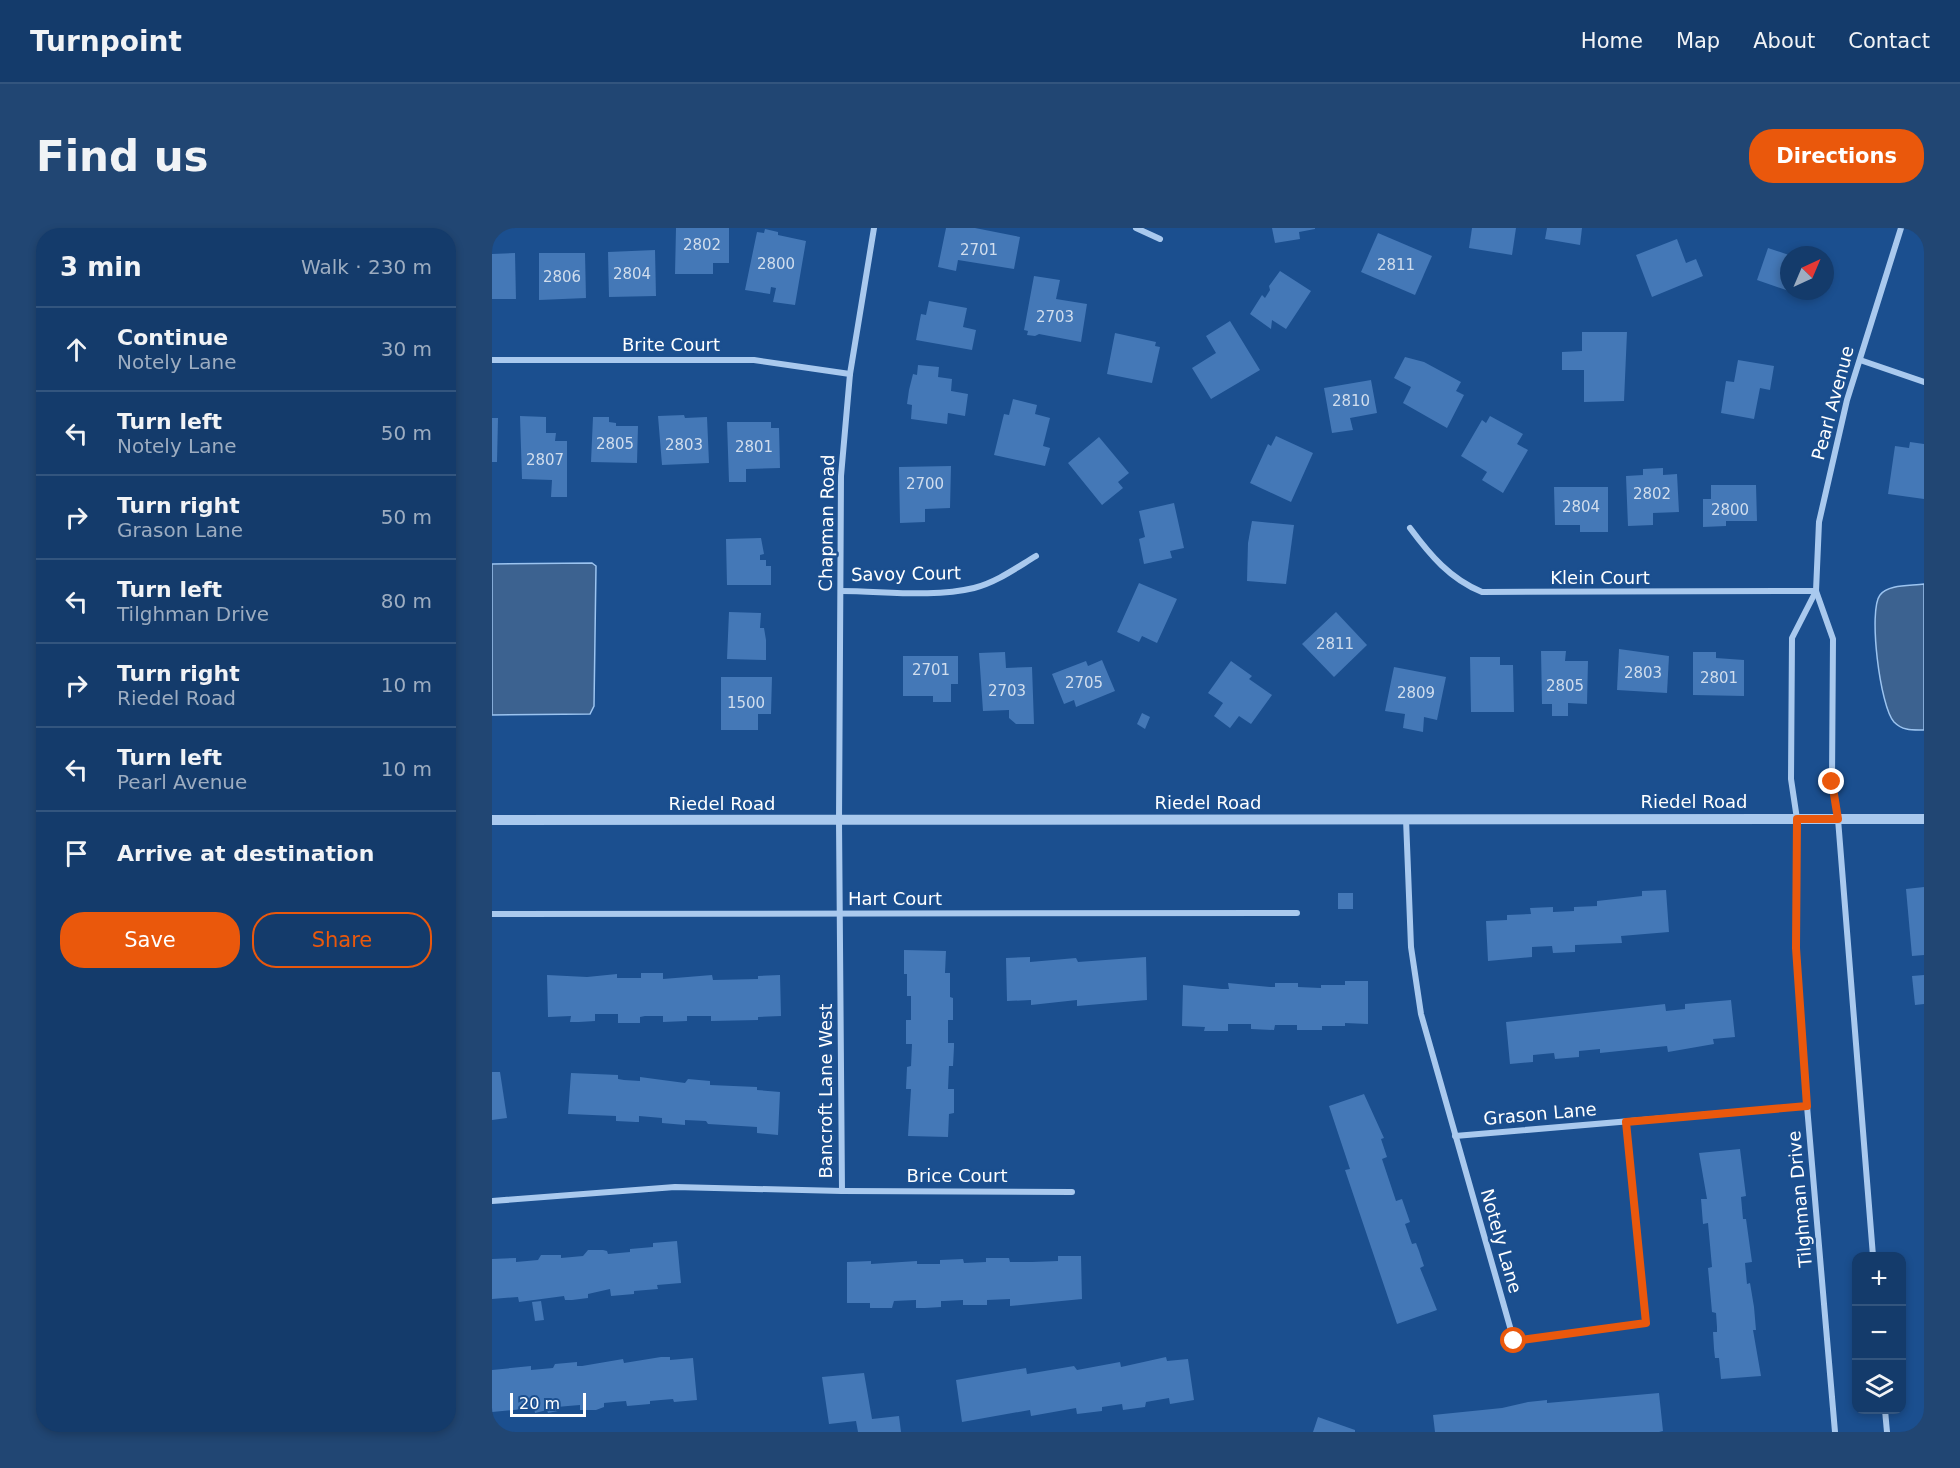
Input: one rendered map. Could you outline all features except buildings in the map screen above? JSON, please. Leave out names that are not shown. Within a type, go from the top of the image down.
[{"type":"street","name":"Chapman Road","points":[[839,821],[841,476],[849,374],[874,228]]},
{"type":"street","points":[[1136,228],[1160,239]]},
{"type":"street","name":"Pearl Avenue","points":[[1838,819],[1832,779],[1833,639],[1816,591],[1819,522],[1847,400],[1901,228]]},
{"type":"street","name":"Brite Court","points":[[492,360],[754,360],[849,374]]},
{"type":"street","points":[[1860,360],[1924,382]]},
{"type":"street","name":"Klein Court","points":[[1410,528],[1428,552],[1446,570],[1463,584],[1482,592],[1816,591]]},
{"type":"street","name":"Savoy Court","points":[[841,591],[945,592],[976,587],[1005,575],[1036,556]]},
{"type":"street","name":"Pearl Avenue","points":[[1797,819],[1791,779],[1792,638],[1816,591]]},
{"type":"street","name":"Notely Lane","points":[[1406,819],[1411,947],[1422,1014],[1514,1341],[1646,1323],[1626,1122]]},
{"type":"street","name":"Tilghman Drive","points":[[1797,819],[1796,948],[1835,1432]]},
{"type":"street","points":[[1838,819],[1873,1252]]},
{"type":"street","name":"Riedel Road","points":[[492,820],[1924,819]]},
{"type":"street","name":"Bancroft Lane West","points":[[492,1201],[675,1187],[842,1191],[839,821]]},
{"type":"street","name":"Hart Court","points":[[492,914],[1297,913]]},
{"type":"street","name":"Grason Lane","points":[[1455,1136],[1807,1106]]},
{"type":"street","name":"Brice Court","points":[[842,1191],[1072,1192]]},
{"type":"street","points":[[1885,1414],[1887,1432]]},
{"type":"water","points":[[592,563],[596,566],[594,706],[590,714],[492,715],[492,564]]},
{"type":"water","points":[[1924,584],[1924,730],[1912,730],[1894,722],[1884,698],[1877,658],[1875,619],[1877,604],[1884,591],[1894,587]]},
{"type":"route","points":[[1514,1341],[1646,1323],[1626,1122],[1807,1106],[1796,948],[1797,819],[1838,819],[1832,782]]}]
